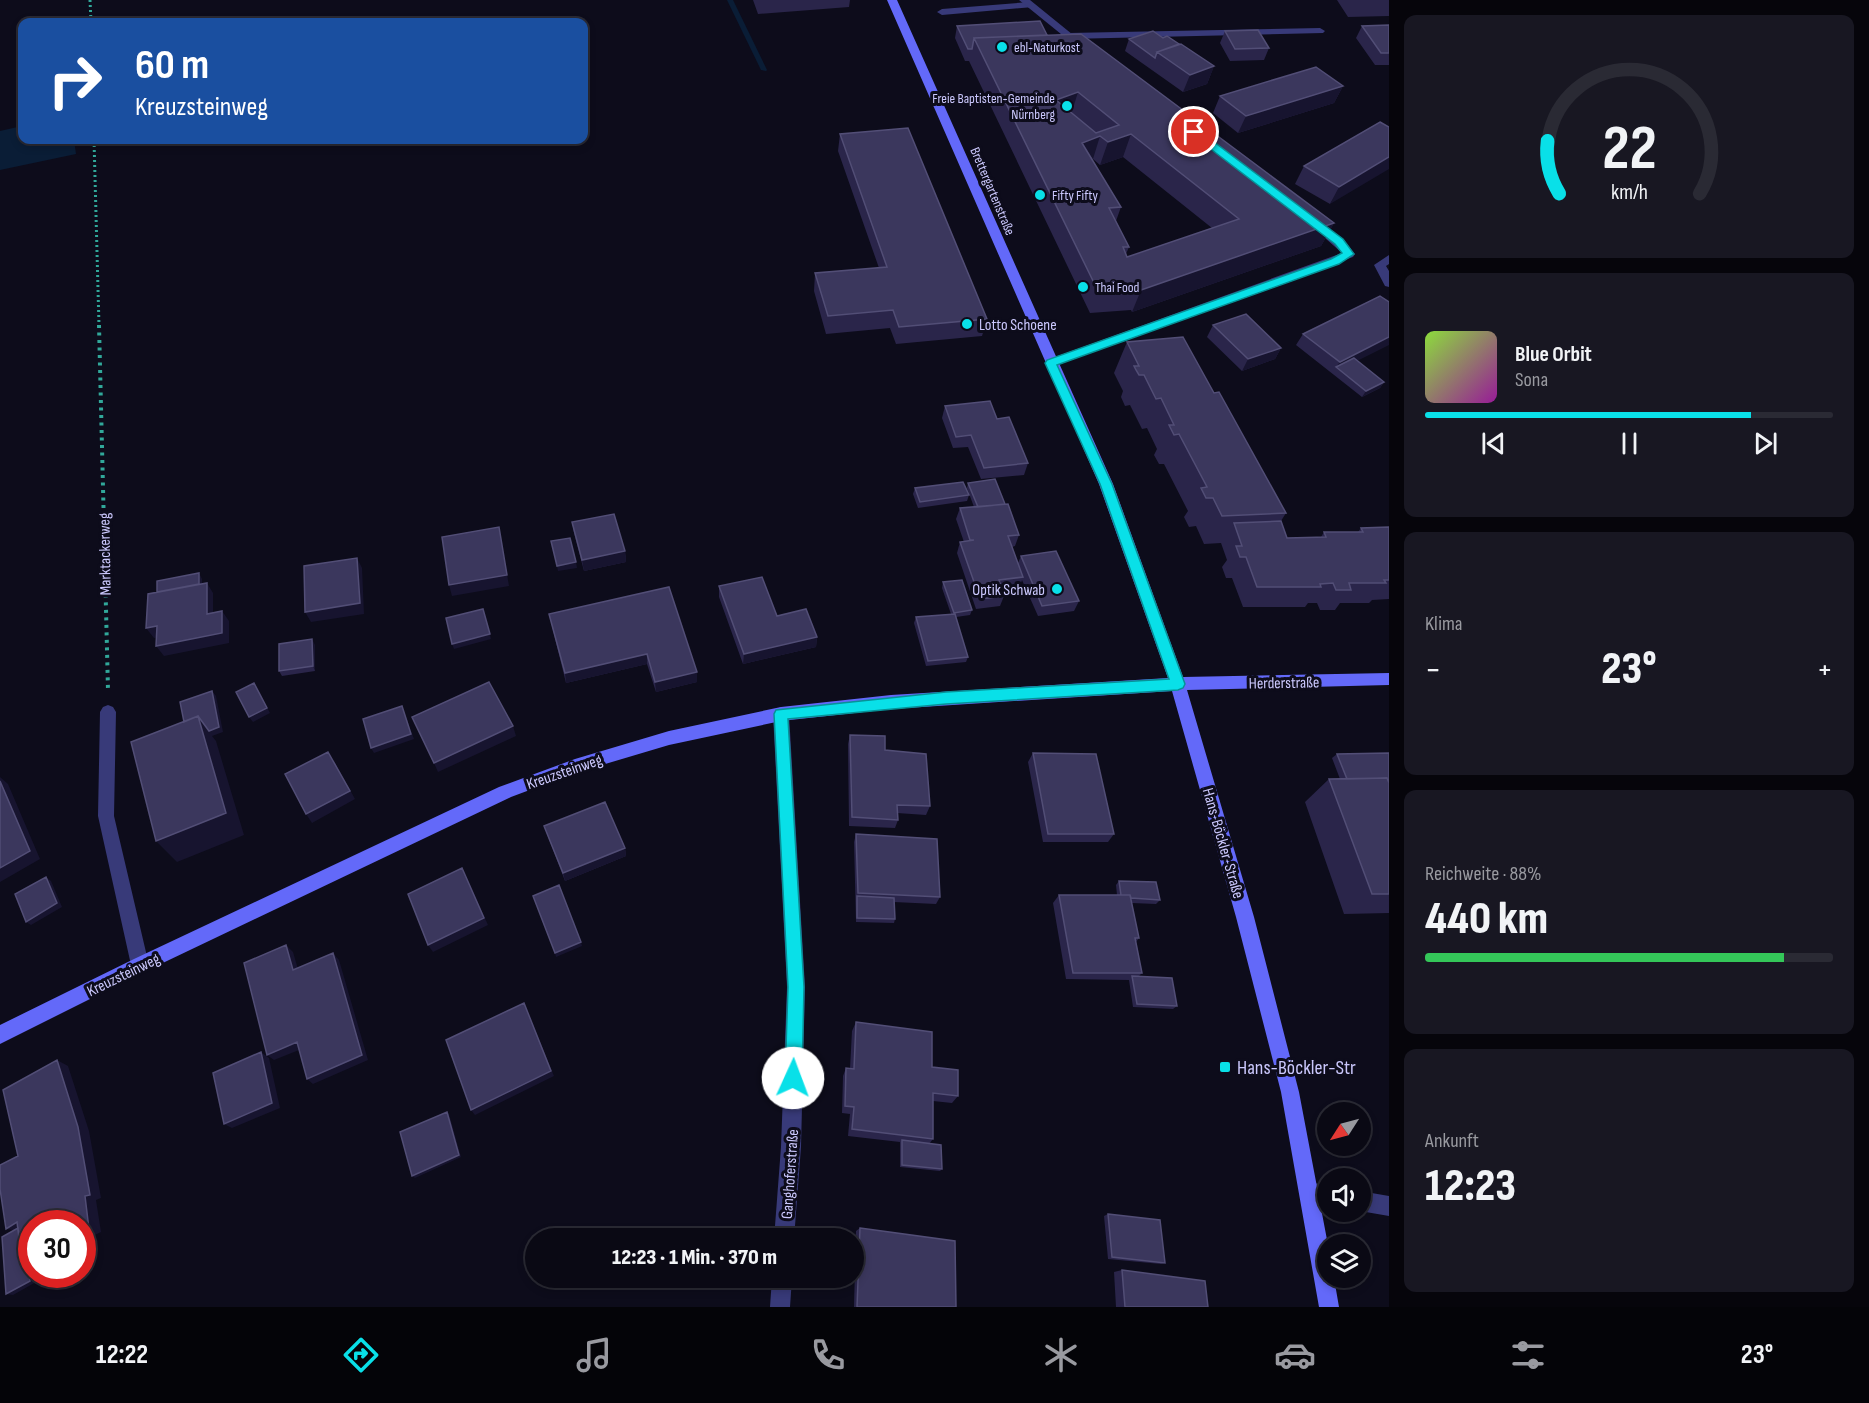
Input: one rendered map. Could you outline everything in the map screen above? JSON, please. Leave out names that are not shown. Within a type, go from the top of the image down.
[{"type":"main road","name":"Brettergartenstraße","points":[[892,0],[1065,394]]},
{"type":"main road","name":"Hans-Böckler-Straße","points":[[1065,394],[1106,484],[1178,684],[1317,1187]]},
{"type":"main road","name":"Herderstraße","points":[[1178,684],[1389,679]]},
{"type":"main road","name":"Kreuzsteinweg","points":[[0,1035],[140,965],[436,824],[539,778],[669,738],[781,714],[946,698],[1178,684]]},
{"type":"main road","name":"Hans-Böckler-Straße","points":[[1321,1222],[1329,1307]]},
{"type":"street","points":[[942,12],[1027,3],[1087,50]]},
{"type":"street","points":[[1068,36],[1320,31]]},
{"type":"street","points":[[1051,363],[1349,254],[1339,242],[1302,213]]},
{"type":"street","points":[[1384,262],[1389,283]]},
{"type":"street","points":[[108,712],[106,816],[140,965]]},
{"type":"street","name":"Ganghoferstraße","points":[[781,714],[796,987],[791,1147],[785,1228]]},
{"type":"street","points":[[1371,1203],[1389,1206]]},
{"type":"street","points":[[780,1307],[781,1288]]},
{"type":"path","points":[[90,0],[91,18]]},
{"type":"path","name":"Marktackerweg","points":[[94,144],[108,712]]},
{"type":"water","points":[[18,127],[18,144],[75,144],[76,154],[0,170],[0,131]]},
{"type":"building","points":[[1040,21],[1047,35],[974,38],[972,49],[968,49],[957,26]]},
{"type":"building","points":[[1389,25],[1389,53],[1381,53],[1362,26]]},
{"type":"building","points":[[1258,30],[1269,48],[1235,49],[1225,31]]},
{"type":"building","points":[[1153,31],[1179,44],[1157,52],[1155,58],[1129,39]]},
{"type":"building","points":[[1081,34],[1334,223],[1141,290],[1140,287],[1098,291],[974,38]],"holes":[[[1078,92],[1119,125],[1096,133],[1056,100]],[[1131,134],[1239,219],[1127,257],[1123,247],[1129,247],[1109,208],[1121,207],[1082,143],[1100,136],[1108,142]]]},
{"type":"building","points":[[1181,44],[1214,66],[1190,75],[1157,52]]},
{"type":"building","points":[[1316,67],[1343,86],[1246,116],[1220,96]]},
{"type":"building","points":[[1380,122],[1389,127],[1389,157],[1339,187],[1304,166]]},
{"type":"building","points":[[908,128],[987,319],[899,327],[893,310],[828,316],[815,273],[887,267],[840,134]]},
{"type":"building","points":[[1380,296],[1389,302],[1389,337],[1340,362],[1303,334]]},
{"type":"building","points":[[1246,314],[1281,348],[1248,359],[1213,325]]},
{"type":"building","points":[[1183,337],[1214,393],[1219,392],[1286,513],[1222,516],[1213,498],[1206,498],[1201,488],[1207,487],[1179,434],[1174,435],[1169,425],[1174,425],[1161,398],[1156,399],[1144,375],[1139,375],[1136,370],[1134,366],[1139,366],[1127,342]]},
{"type":"building","points":[[1354,358],[1384,382],[1366,391],[1336,367]]},
{"type":"building","points":[[990,401],[997,419],[1009,417],[1028,463],[984,468],[971,435],[956,437],[945,406]]},
{"type":"building","points":[[995,479],[1005,504],[978,507],[968,483]]},
{"type":"building","points":[[963,482],[969,495],[920,502],[915,488]]},
{"type":"building","points":[[1008,504],[1019,535],[1008,536],[1023,577],[999,580],[1004,596],[980,599],[960,542],[974,540],[970,540],[960,508]]},
{"type":"building","points":[[614,514],[625,551],[582,560],[572,522]]},
{"type":"building","points":[[1281,521],[1287,538],[1326,537],[1324,532],[1363,532],[1361,528],[1389,527],[1389,580],[1384,580],[1386,583],[1349,583],[1351,590],[1336,590],[1333,583],[1320,584],[1321,587],[1257,587],[1246,557],[1240,557],[1236,546],[1242,546],[1234,523]]},
{"type":"building","points":[[499,527],[507,575],[449,585],[442,537]]},
{"type":"building","points":[[570,538],[576,562],[557,566],[551,541]]},
{"type":"building","points":[[1056,551],[1079,601],[1042,606],[1021,556]]},
{"type":"building","points":[[357,558],[360,603],[305,612],[304,566]]},
{"type":"building","points":[[199,573],[199,584],[157,592],[157,581]]},
{"type":"building","points":[[762,577],[777,616],[806,609],[817,637],[744,654],[719,586]]},
{"type":"building","points":[[962,580],[972,610],[954,613],[943,582]]},
{"type":"building","points":[[207,583],[207,614],[222,611],[222,633],[156,646],[157,626],[146,628],[148,594]]},
{"type":"building","points":[[669,587],[697,672],[655,682],[647,654],[565,673],[549,614]]},
{"type":"building","points":[[483,609],[490,634],[452,644],[446,618]]},
{"type":"building","points":[[955,614],[968,657],[928,661],[916,617]]},
{"type":"building","points":[[312,639],[313,666],[279,671],[279,644]]},
{"type":"building","points":[[489,682],[513,726],[434,763],[412,717]]},
{"type":"building","points":[[254,683],[267,708],[249,717],[236,692]]},
{"type":"building","points":[[212,691],[219,727],[209,731],[198,716],[184,722],[180,702]]},
{"type":"building","points":[[402,706],[411,734],[371,748],[363,719]]},
{"type":"building","points":[[198,716],[226,813],[156,841],[131,742]]},
{"type":"building","points":[[850,735],[885,736],[885,750],[926,754],[930,806],[897,805],[898,820],[852,817]]},
{"type":"building","points":[[328,752],[350,791],[306,814],[285,774]]},
{"type":"building","points":[[1033,753],[1096,754],[1114,834],[1048,834]]},
{"type":"building","points":[[1389,753],[1389,783],[1387,778],[1347,779],[1337,754]]},
{"type":"building","points":[[1387,778],[1389,783],[1389,894],[1372,894],[1329,779]]},
{"type":"building","points":[[0,781],[30,851],[0,868]]},
{"type":"building","points":[[605,802],[625,848],[563,873],[544,826]]},
{"type":"building","points":[[856,834],[937,839],[940,897],[858,893]]},
{"type":"building","points":[[462,868],[484,918],[428,945],[408,894]]},
{"type":"building","points":[[46,877],[57,903],[26,922],[15,894]]},
{"type":"building","points":[[1119,881],[1156,882],[1160,900],[1121,895]]},
{"type":"building","points":[[559,885],[581,942],[555,953],[533,896]]},
{"type":"building","points":[[1059,895],[1130,895],[1139,938],[1135,938],[1142,973],[1073,973]]},
{"type":"building","points":[[857,896],[894,898],[895,919],[857,918]]},
{"type":"building","points":[[286,945],[293,970],[333,953],[362,1055],[307,1079],[297,1042],[267,1055],[244,963]]},
{"type":"building","points":[[1132,976],[1172,978],[1177,1006],[1137,1004]]},
{"type":"building","points":[[524,1003],[551,1071],[471,1110],[446,1040]]},
{"type":"building","points":[[856,1022],[932,1032],[932,1067],[958,1070],[958,1096],[933,1093],[933,1139],[852,1129],[854,1107],[845,1106],[846,1068],[854,1069]]},
{"type":"building","points":[[261,1052],[272,1103],[224,1124],[213,1073]]},
{"type":"building","points":[[57,1060],[78,1127],[90,1195],[85,1196],[87,1210],[18,1210],[18,1230],[17,1222],[6,1229],[0,1189],[0,1165],[18,1156],[3,1090]]},
{"type":"building","points":[[447,1112],[459,1155],[412,1176],[400,1132]]},
{"type":"building","points":[[902,1140],[941,1145],[942,1169],[902,1165]]},
{"type":"building","points":[[1108,1214],[1160,1220],[1165,1263],[1112,1257]]},
{"type":"building","points":[[18,1228],[18,1288],[6,1294],[2,1237]]},
{"type":"building","points":[[864,1229],[955,1241],[956,1307],[857,1307],[858,1288],[864,1288]]},
{"type":"building","points":[[1122,1270],[1205,1281],[1208,1307],[1125,1307]]},
{"type":"waterway","points":[[730,0],[764,70]]},
{"type":"place","name":"ebl-Naturkost","points":[[1002,47]]},
{"type":"place","name":"Freie Baptisten-Gemeinde Nürnberg","points":[[1067,106]]},
{"type":"place","name":"Fifty Fifty","points":[[1040,195]]},
{"type":"place","name":"Thai Food","points":[[1083,287]]},
{"type":"place","name":"Lotto Schoene","points":[[967,324]]},
{"type":"place","name":"Optik Schwab","points":[[1057,589]]},
{"type":"place","name":"Hans-Böckler-Str","points":[[1225,1067]]},
{"type":"route","points":[[793,1078],[796,987],[781,714],[946,698],[1178,684],[1106,484],[1051,363],[1349,254],[1339,242],[1194,132]]}]
